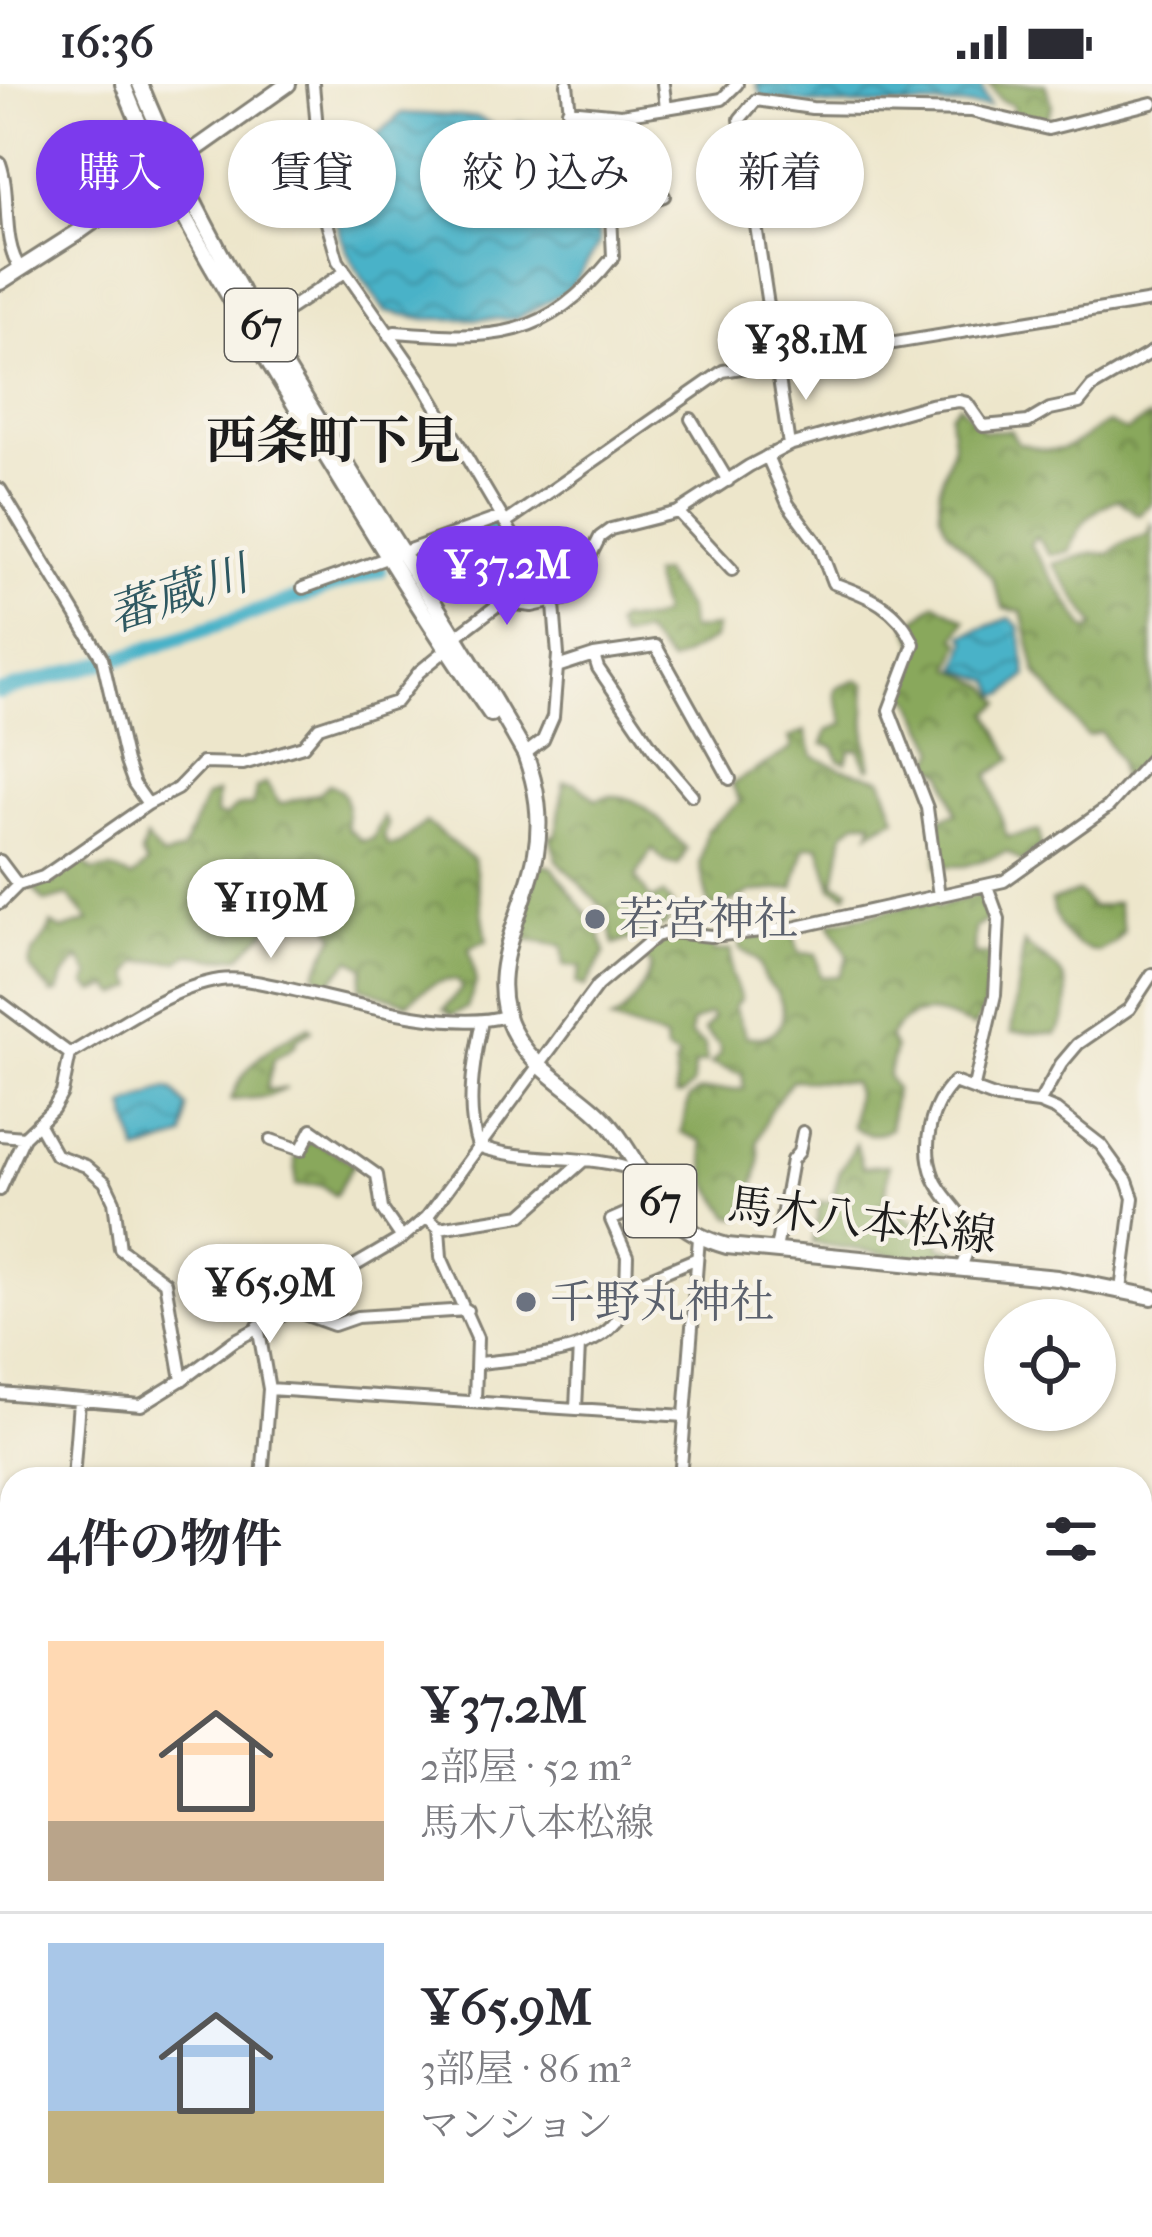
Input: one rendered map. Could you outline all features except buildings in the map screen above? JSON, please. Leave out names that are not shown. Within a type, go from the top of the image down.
[{"type":"main road","name":"67","points":[[123,84],[138,120]]},
{"type":"main road","name":"67","points":[[140,84],[155,120]]},
{"type":"main road","points":[[204,143],[288,84]]},
{"type":"main road","name":"67","points":[[204,220],[396,556]]},
{"type":"main road","points":[[0,282],[81,228]]},
{"type":"main road","name":"67","points":[[188,228],[450,644],[525,754],[536,782],[539,831],[535,859],[501,966],[506,1016]]},
{"type":"main road","name":"馬木八本松線","points":[[506,1016],[518,1042],[614,1129],[673,1221],[698,1238],[1057,1278],[1152,1297]]},
{"type":"street","points":[[313,84],[330,241],[345,272],[419,377],[553,603],[557,667],[549,730],[525,754]]},
{"type":"street","points":[[567,84],[570,120]]},
{"type":"street","points":[[663,84],[666,108]]},
{"type":"street","points":[[568,110],[621,115],[722,99],[737,84]]},
{"type":"street","points":[[752,84],[756,100]]},
{"type":"street","points":[[756,100],[812,108],[971,111],[1048,128],[1152,103]]},
{"type":"street","points":[[756,100],[740,119],[789,446]]},
{"type":"street","points":[[0,163],[6,183],[8,244],[21,270]]},
{"type":"street","points":[[389,336],[395,332],[495,335],[542,322],[595,279],[613,257],[612,228]]},
{"type":"street","points":[[262,327],[345,272]]},
{"type":"street","points":[[303,588],[503,520],[715,374],[1152,301]]},
{"type":"street","points":[[0,903],[18,885],[43,877],[177,789],[202,764],[243,764],[303,746],[319,727],[389,706],[419,672],[495,607],[569,598],[600,537],[611,529],[678,512],[789,446],[930,405],[967,404],[983,426],[1028,422],[1050,409],[1079,404],[1092,387],[1152,352]]},
{"type":"street","points":[[691,419],[728,482]]},
{"type":"street","points":[[767,456],[788,504],[819,546],[833,583],[881,602],[914,644],[890,710],[927,808],[939,896]]},
{"type":"street","points":[[0,489],[104,662],[126,762],[148,804]]},
{"type":"street","points":[[678,512],[732,570]]},
{"type":"street","points":[[557,667],[594,655],[656,646],[730,779]]},
{"type":"street","points":[[594,655],[654,750],[692,795]]},
{"type":"street","points":[[0,1393],[141,1405],[402,1238],[427,1217],[597,986],[656,936],[793,928],[987,886],[1017,875],[1108,807],[1152,758]]},
{"type":"street","points":[[0,861],[18,885]]},
{"type":"street","points":[[974,1086],[995,995],[999,919],[987,886]]},
{"type":"street","points":[[1039,1102],[1061,1064],[1078,1045],[1130,1009],[1152,974]]},
{"type":"street","points":[[0,1190],[24,1137],[53,1109],[62,1093],[70,1054],[172,997],[221,980],[262,983],[439,1019],[482,1021],[506,1016]]},
{"type":"street","points":[[0,1002],[70,1054]]},
{"type":"street","points":[[478,1147],[473,1134],[474,1061],[482,1021]]},
{"type":"street","points":[[961,1270],[970,1238],[934,1179],[930,1124],[935,1106],[954,1082],[997,1097],[1039,1102],[1069,1118],[1101,1145],[1130,1189],[1133,1209],[1121,1290]]},
{"type":"street","points":[[38,1123],[56,1155],[86,1166],[105,1181],[114,1201],[120,1249],[165,1282],[182,1380]]},
{"type":"street","points":[[271,1140],[301,1150],[312,1129],[363,1164],[377,1175],[382,1209],[402,1238]]},
{"type":"street","points":[[776,1250],[792,1160],[803,1132]]},
{"type":"street","points":[[0,1135],[24,1137]]},
{"type":"street","points":[[478,1147],[520,1159],[620,1164],[642,1173]]},
{"type":"street","points":[[439,1228],[522,1215],[584,1161]]},
{"type":"street","points":[[479,1363],[579,1346],[601,1336],[623,1315],[626,1288],[627,1256],[610,1220],[659,1199]]},
{"type":"street","points":[[427,1217],[439,1228],[441,1257],[477,1338],[475,1401]]},
{"type":"street","points":[[681,1467],[698,1238]]},
{"type":"street","points":[[626,1288],[695,1259]]},
{"type":"street","points":[[290,1309],[334,1325],[357,1317],[467,1310]]},
{"type":"street","points":[[259,1326],[268,1389],[263,1467]]},
{"type":"street","points":[[577,1408],[579,1346]]},
{"type":"street","points":[[268,1389],[685,1416]]},
{"type":"street","points":[[75,1467],[79,1401]]},
{"type":"green space","points":[[989,84],[1045,84],[1052,105],[1045,124],[1013,116],[1013,105],[1000,100]]},
{"type":"green space","points":[[959,404],[983,431],[1010,430],[1018,443],[1046,450],[1066,447],[1108,423],[1126,431],[1149,417],[1152,421],[1152,503],[1138,515],[1118,499],[1100,508],[1082,525],[1070,551],[1050,555],[1036,536],[1030,544],[1087,631],[1095,626],[1053,564],[1093,553],[1110,554],[1121,544],[1147,535],[1152,522],[1152,751],[1122,788],[1119,761],[1101,732],[1087,736],[1036,672],[1022,611],[1004,609],[992,578],[946,528],[940,514],[939,490],[953,443],[950,414]]},
{"type":"green space","points":[[662,573],[688,610],[690,630],[716,627],[714,639],[671,663],[643,633],[621,639],[615,626],[620,620],[648,621],[662,614],[652,575]]},
{"type":"green space","points":[[936,603],[966,620],[956,638],[961,641],[952,668],[988,686],[1002,703],[989,713],[1012,759],[988,775],[1007,837],[1039,831],[1041,847],[1022,862],[1007,852],[965,866],[937,866],[939,819],[956,813],[944,773],[930,763],[937,750],[912,700],[899,690],[916,644],[908,626]]},
{"type":"green space","points":[[858,680],[865,684],[871,768],[859,749],[850,750],[846,762],[839,760],[834,747],[823,744],[828,730],[844,724],[837,688]]},
{"type":"green space","points":[[805,731],[813,756],[882,779],[896,818],[870,832],[873,821],[858,821],[844,832],[835,884],[849,889],[846,895],[832,888],[819,846],[805,847],[794,888],[752,892],[721,907],[709,906],[700,865],[707,830],[740,802],[732,784],[792,748],[789,738]]},
{"type":"green space","points":[[564,782],[576,783],[596,800],[610,796],[635,801],[687,849],[678,865],[665,862],[652,849],[636,877],[651,900],[663,894],[673,906],[666,925],[614,945],[607,912],[557,860],[550,836],[556,836]]},
{"type":"green space","points":[[266,783],[280,804],[319,793],[329,784],[336,788],[346,801],[347,828],[362,841],[373,839],[383,817],[388,824],[384,837],[388,846],[399,844],[426,822],[474,860],[487,941],[469,948],[476,983],[467,1008],[452,1015],[444,1009],[462,988],[457,980],[436,983],[408,1003],[360,987],[364,967],[351,959],[328,984],[315,973],[335,935],[298,883],[285,884],[266,931],[240,956],[217,959],[190,954],[179,961],[138,962],[130,974],[135,987],[118,995],[109,987],[94,992],[86,984],[90,975],[79,959],[63,977],[58,993],[52,994],[29,967],[32,955],[51,924],[62,930],[89,921],[68,896],[45,902],[32,887],[78,858],[93,871],[112,869],[132,878],[147,864],[141,854],[146,838],[162,857],[182,851],[206,797],[217,793],[216,815],[225,817],[236,807],[253,805],[256,788]]},
{"type":"green space","points":[[539,864],[552,867],[599,930],[605,953],[585,987],[576,984],[581,967],[564,966],[562,946],[517,938]]},
{"type":"green space","points":[[985,892],[993,916],[975,928],[974,954],[991,955],[984,1009],[974,1027],[928,1013],[898,1026],[889,1037],[895,1049],[888,1076],[895,1089],[890,1129],[880,1133],[852,1126],[856,1092],[852,1082],[792,1080],[769,1112],[757,1144],[758,1171],[741,1218],[730,1216],[708,1183],[702,1141],[681,1132],[689,1098],[699,1091],[744,1089],[742,1074],[711,1064],[720,1054],[719,1044],[704,1031],[713,1019],[710,1014],[692,1023],[690,1035],[705,1045],[706,1062],[694,1065],[693,1085],[676,1095],[679,1058],[666,1051],[665,1039],[611,1021],[630,1005],[645,981],[651,966],[640,954],[665,940],[712,937],[714,952],[731,950],[731,974],[741,999],[734,1006],[746,1036],[764,1036],[781,1022],[782,1005],[757,961],[740,949],[740,938],[793,933],[799,953],[816,954],[821,977],[839,976],[848,956],[829,923],[933,901],[937,908]]},
{"type":"green space","points":[[1079,892],[1092,908],[1117,903],[1124,931],[1098,952],[1072,941],[1054,911],[1051,901]]},
{"type":"green space","points":[[1024,943],[1056,968],[1065,983],[1067,1010],[1056,1034],[1011,1032]]},
{"type":"green space","points":[[309,1026],[312,1030],[274,1059],[266,1090],[287,1088],[267,1097],[231,1100],[262,1055]]},
{"type":"green space","points":[[310,1139],[354,1163],[335,1196],[322,1185],[296,1185],[295,1158]]},
{"type":"green space","points":[[856,1144],[863,1167],[889,1165],[885,1203],[917,1224],[932,1224],[941,1248],[955,1249],[952,1264],[813,1243],[820,1202],[831,1202],[840,1171]]},
{"type":"water","points":[[756,84],[980,84],[990,106],[830,105],[763,99]]},
{"type":"water","points":[[402,113],[483,120],[420,120],[420,228],[598,228],[599,244],[571,288],[517,319],[425,319],[385,311],[357,270],[339,228],[396,228],[394,120]]},
{"type":"water","points":[[1010,618],[1019,626],[1027,676],[999,695],[992,681],[958,669],[967,641],[964,635]]},
{"type":"water","points":[[167,1088],[187,1107],[184,1137],[138,1153],[125,1106]]},
{"type":"waterway","name":"蕃蔵川","points":[[421,555],[494,530]]},
{"type":"waterway","name":"蕃蔵川","points":[[0,692],[133,654],[380,570]]},
{"type":"place","name":"若宮神社","points":[[595,919]]},
{"type":"place","name":"千野丸神社","points":[[526,1302]]},
{"type":"district","name":"西条町下見","points":[[333,441]]}]
